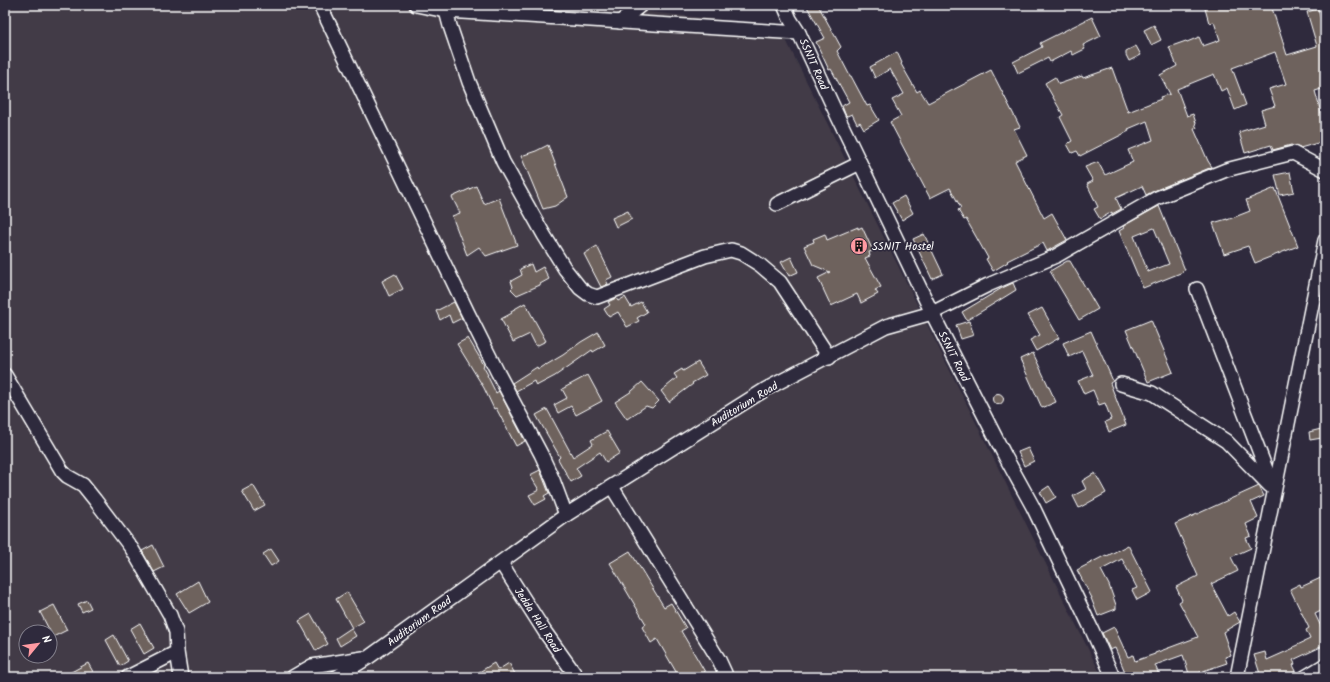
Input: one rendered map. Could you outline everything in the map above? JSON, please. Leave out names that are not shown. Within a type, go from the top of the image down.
[{"type":"street","points":[[320,5],[471,320],[541,454],[553,480],[566,515]]},
{"type":"street","points":[[416,5],[446,11],[799,33]]},
{"type":"street","points":[[620,22],[641,5]]},
{"type":"street","name":"SSNIT Road","points":[[784,5],[790,19],[799,33],[932,313],[1005,456],[1033,507],[1113,677]]},
{"type":"street","points":[[446,11],[469,82],[503,162],[544,235],[565,269],[580,288],[588,294],[597,297],[705,256],[731,250],[741,253],[760,265],[780,282],[829,357]]},
{"type":"street","name":"Auditorium Road","points":[[337,677],[369,657],[566,515],[766,389],[886,326],[932,313],[988,285],[1056,256],[1158,198],[1226,170],[1293,153],[1325,170]]},
{"type":"street","points":[[777,204],[860,163]]},
{"type":"street","points":[[1236,677],[1325,240]]},
{"type":"street","points":[[1197,289],[1274,490]]},
{"type":"street","points":[[5,375],[62,471],[67,476],[83,485],[96,500],[132,549],[170,615],[176,632],[176,652],[181,677]]},
{"type":"street","points":[[1121,384],[1152,393],[1226,441],[1274,490]]},
{"type":"street","points":[[612,487],[719,660],[725,673],[724,677]]},
{"type":"street","name":"Jedda Hall Road","points":[[501,563],[545,632],[577,677]]},
{"type":"street","points":[[128,677],[176,652]]},
{"type":"street","points":[[293,677],[312,666],[369,657]]},
{"type":"street","points":[[1306,677],[1325,665]]},
{"type":"shaded area","points":[[5,5],[585,5],[779,26],[1102,677],[5,677]]},
{"type":"building","points":[[806,5],[818,5],[841,47],[837,51],[850,76],[867,106],[870,105],[879,120],[864,129],[860,122],[857,124],[852,114],[847,116],[845,114],[842,106],[849,102],[831,69],[829,70],[816,42],[825,38]]},
{"type":"building","points":[[1204,5],[1271,5],[1287,55],[1317,46],[1307,12],[1318,9],[1325,34],[1325,88],[1315,91],[1325,127],[1325,141],[1300,148],[1291,145],[1273,150],[1271,145],[1245,153],[1239,132],[1265,124],[1261,110],[1275,106],[1269,89],[1286,84],[1275,52],[1232,68],[1246,105],[1235,110],[1227,88],[1221,91],[1214,74],[1177,89],[1187,116],[1193,114],[1197,128],[1194,129],[1212,167],[1146,195],[1142,186],[1116,198],[1121,209],[1100,219],[1094,209],[1098,207],[1087,184],[1093,181],[1085,167],[1098,162],[1105,175],[1133,162],[1128,150],[1153,140],[1147,121],[1128,129],[1129,131],[1080,156],[1077,151],[1072,153],[1067,144],[1072,141],[1060,117],[1063,115],[1045,83],[1055,77],[1059,84],[1112,68],[1128,112],[1161,99],[1160,97],[1170,94],[1160,75],[1177,66],[1169,47],[1199,37],[1203,46],[1220,40],[1214,22],[1209,23]]},
{"type":"building","points":[[1092,17],[1101,36],[1083,45],[1085,49],[1073,55],[1071,51],[1050,62],[1048,58],[1018,73],[1013,62],[1042,47],[1040,43]]},
{"type":"building","points":[[1154,25],[1161,40],[1151,45],[1144,30]]},
{"type":"building","points":[[1136,46],[1141,55],[1129,61],[1126,51]]},
{"type":"building","points":[[897,52],[902,63],[901,64],[917,92],[920,90],[928,103],[991,70],[1020,127],[1014,129],[1027,155],[1015,161],[1044,218],[1052,213],[1067,240],[1047,251],[1043,243],[1007,261],[1008,262],[993,271],[986,259],[988,258],[966,219],[964,220],[958,210],[961,208],[950,188],[930,198],[890,122],[901,116],[892,100],[904,94],[890,69],[875,78],[870,67]]},
{"type":"building","points":[[548,145],[568,197],[555,206],[543,209],[521,156]]},
{"type":"building","points":[[1290,172],[1294,192],[1280,195],[1275,175]]},
{"type":"building","points":[[476,186],[484,204],[499,198],[517,245],[486,256],[479,247],[467,255],[452,216],[460,213],[452,197]]},
{"type":"building","points":[[1275,188],[1298,246],[1255,263],[1248,246],[1224,254],[1213,223],[1227,220],[1250,211],[1246,200]]},
{"type":"building","points":[[904,196],[913,213],[902,220],[892,203]]},
{"type":"building","points":[[1159,206],[1185,270],[1143,288],[1119,231],[1124,228],[1123,226]],"holes":[[[1154,228],[1169,264],[1148,272],[1134,236]]]},
{"type":"building","points":[[628,211],[632,219],[616,227],[612,218]]},
{"type":"building","points":[[858,227],[858,229],[862,227],[873,251],[869,252],[870,256],[865,258],[881,287],[875,290],[878,294],[861,303],[857,294],[831,306],[818,278],[830,272],[813,265],[804,246],[814,242],[813,239],[825,234],[827,240]]},
{"type":"building","points":[[924,234],[943,274],[932,279],[913,239]]},
{"type":"building","points":[[597,246],[612,277],[606,280],[608,284],[601,287],[584,254]]},
{"type":"building","points":[[791,257],[798,272],[789,276],[781,262]]},
{"type":"building","points":[[1067,261],[1070,261],[1098,309],[1079,320],[1050,271]]},
{"type":"building","points":[[531,264],[534,272],[543,267],[549,279],[540,285],[517,295],[511,289],[513,287],[511,281],[522,275],[520,269]]},
{"type":"building","points":[[395,274],[403,289],[389,296],[382,281]]},
{"type":"building","points":[[1013,283],[1016,290],[967,320],[966,319],[962,312]]},
{"type":"building","points":[[625,297],[631,307],[641,302],[647,312],[637,318],[639,321],[627,327],[618,312],[609,317],[604,309],[610,305],[608,302],[616,298],[618,301]]},
{"type":"building","points":[[454,302],[462,318],[452,323],[449,315],[440,320],[436,311]]},
{"type":"building","points":[[525,303],[546,341],[536,346],[530,334],[513,342],[501,319]]},
{"type":"building","points":[[1042,308],[1059,338],[1036,351],[1030,340],[1040,335],[1028,315]]},
{"type":"building","points":[[1151,320],[1173,372],[1148,382],[1126,330]]},
{"type":"building","points":[[969,321],[974,335],[961,339],[956,325]]},
{"type":"building","points":[[1091,331],[1113,381],[1110,383],[1126,425],[1109,432],[1105,422],[1111,419],[1105,403],[1099,405],[1093,390],[1084,394],[1078,381],[1093,375],[1082,351],[1069,357],[1063,343]]},
{"type":"building","points":[[598,332],[605,345],[593,352],[592,350],[555,376],[536,386],[534,381],[516,391],[512,383],[537,367],[538,369],[563,355]]},
{"type":"building","points":[[468,338],[484,365],[483,366],[496,393],[499,391],[525,441],[516,446],[496,408],[494,409],[484,388],[457,344]]},
{"type":"building","points":[[1033,353],[1056,402],[1042,408],[1020,359]]},
{"type":"building","points":[[698,362],[706,375],[692,383],[693,384],[669,402],[661,391],[677,378],[674,374],[682,369],[683,371]]},
{"type":"building","points":[[588,375],[602,401],[576,415],[571,406],[558,413],[554,405],[567,398],[562,389]]},
{"type":"building","points":[[642,382],[659,401],[652,408],[646,406],[627,419],[615,402],[632,391]]},
{"type":"building","points":[[996,394],[1000,394],[1002,395],[1002,403],[996,404],[993,401],[993,397]]},
{"type":"building","points":[[547,409],[573,457],[593,444],[591,440],[607,431],[620,453],[606,462],[600,452],[576,468],[581,476],[571,482],[558,459],[560,457],[536,415]]},
{"type":"building","points":[[1321,429],[1322,438],[1310,440],[1309,432]]},
{"type":"building","points":[[1028,448],[1034,461],[1024,466],[1018,452]]},
{"type":"building","points":[[540,470],[549,493],[544,496],[546,499],[535,505],[529,495],[539,490],[530,475]]},
{"type":"building","points":[[1095,473],[1106,493],[1079,508],[1073,496],[1086,489],[1082,481]]},
{"type":"building","points":[[253,485],[265,505],[254,511],[242,491]]},
{"type":"building","points":[[1049,486],[1056,497],[1046,503],[1040,492]]},
{"type":"building","points":[[1259,486],[1264,496],[1251,502],[1258,518],[1246,524],[1251,536],[1246,538],[1251,548],[1231,557],[1238,571],[1211,584],[1228,616],[1234,612],[1240,622],[1223,632],[1231,655],[1225,657],[1227,663],[1200,672],[1202,677],[1190,677],[1183,655],[1155,665],[1160,677],[1145,677],[1143,672],[1133,677],[1127,677],[1115,648],[1110,650],[1102,633],[1114,627],[1128,657],[1133,655],[1135,661],[1198,637],[1179,602],[1182,600],[1176,587],[1198,576],[1175,524]]},
{"type":"building","points":[[153,545],[164,567],[154,572],[142,551]]},
{"type":"building","points":[[1128,545],[1152,592],[1137,600],[1132,590],[1137,588],[1122,559],[1101,570],[1109,585],[1116,609],[1098,616],[1092,598],[1077,570]]},
{"type":"building","points":[[271,549],[279,561],[271,566],[263,554]]},
{"type":"building","points":[[630,551],[664,607],[671,603],[686,628],[681,631],[708,677],[679,677],[657,639],[651,643],[642,627],[646,624],[610,563]]},
{"type":"building","points":[[1325,576],[1325,609],[1315,614],[1325,635],[1325,645],[1293,660],[1295,664],[1293,665],[1296,671],[1286,677],[1261,677],[1254,655],[1265,652],[1267,660],[1310,639],[1306,630],[1309,628],[1290,589],[1300,584],[1301,587]]},
{"type":"building","points":[[198,581],[208,602],[189,613],[177,594]]},
{"type":"building","points":[[347,592],[364,621],[352,628],[336,599]]},
{"type":"building","points":[[87,600],[91,608],[82,612],[78,604]]},
{"type":"building","points":[[54,605],[67,630],[58,634],[58,624],[46,624],[40,612]]},
{"type":"building","points":[[311,614],[328,644],[316,651],[299,621]]},
{"type":"building","points":[[140,623],[154,648],[144,654],[130,629]]},
{"type":"building","points":[[351,628],[356,636],[340,646],[336,638]]},
{"type":"building","points":[[114,635],[128,661],[120,666],[106,640]]},
{"type":"building","points":[[88,663],[96,677],[62,677]]},
{"type":"building","points":[[494,663],[498,670],[509,663],[515,674],[510,677],[471,677]]},
{"type":"place","name":"SSNIT Hostel","points":[[859,246]]}]
